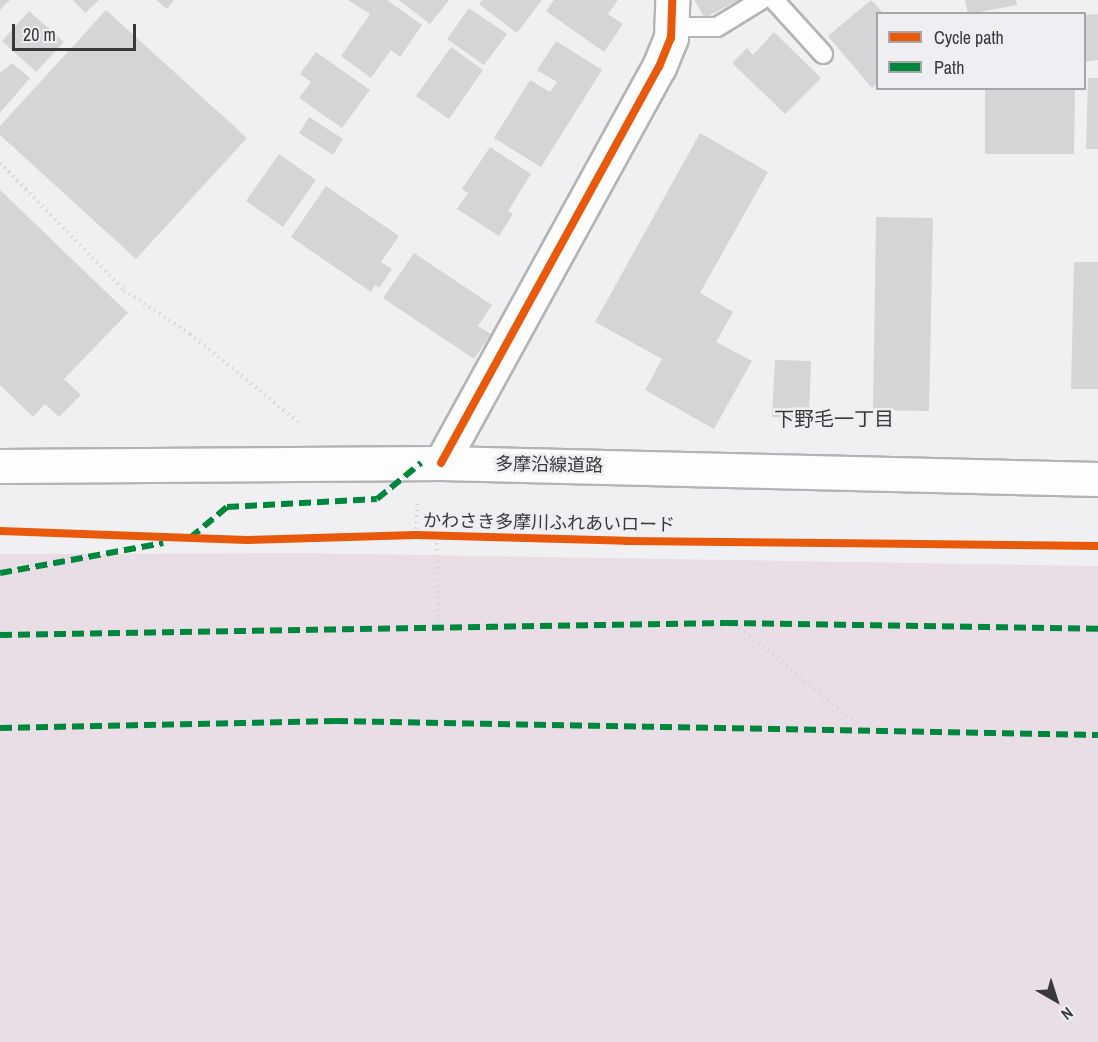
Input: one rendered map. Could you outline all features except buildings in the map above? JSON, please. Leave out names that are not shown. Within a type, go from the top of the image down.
[{"type":"main road","points":[[441,463],[658,67],[672,13]]},
{"type":"main road","name":"多摩沿線道路","points":[[0,466],[441,463],[1098,479]]},
{"type":"lane","points":[[672,13],[717,27],[761,0]]},
{"type":"lane","points":[[774,0],[823,54]]},
{"type":"path","points":[[0,163],[124,290],[190,334],[345,463]]},
{"type":"path","points":[[437,537],[439,628]]},
{"type":"path","points":[[735,624],[864,730]]},
{"type":"shaded area","points":[[300,553],[1098,566],[1098,1042],[0,1042],[0,554]]},
{"type":"marked path","points":[[190,538],[227,507],[377,499],[421,463]]},
{"type":"marked path","points":[[0,573],[163,543]]},
{"type":"marked path","points":[[0,635],[726,623],[1098,629]]},
{"type":"marked path","points":[[0,728],[336,721],[1098,735]]},
{"type":"cycle path","points":[[441,463],[659,67],[671,38],[672,0]]},
{"type":"cycle path","name":"かわさき多摩川ふれあいロード","points":[[0,531],[247,540],[416,535],[626,541],[1098,546]]},
{"type":"district","name":"下野毛一丁目","points":[[834,418]]}]
